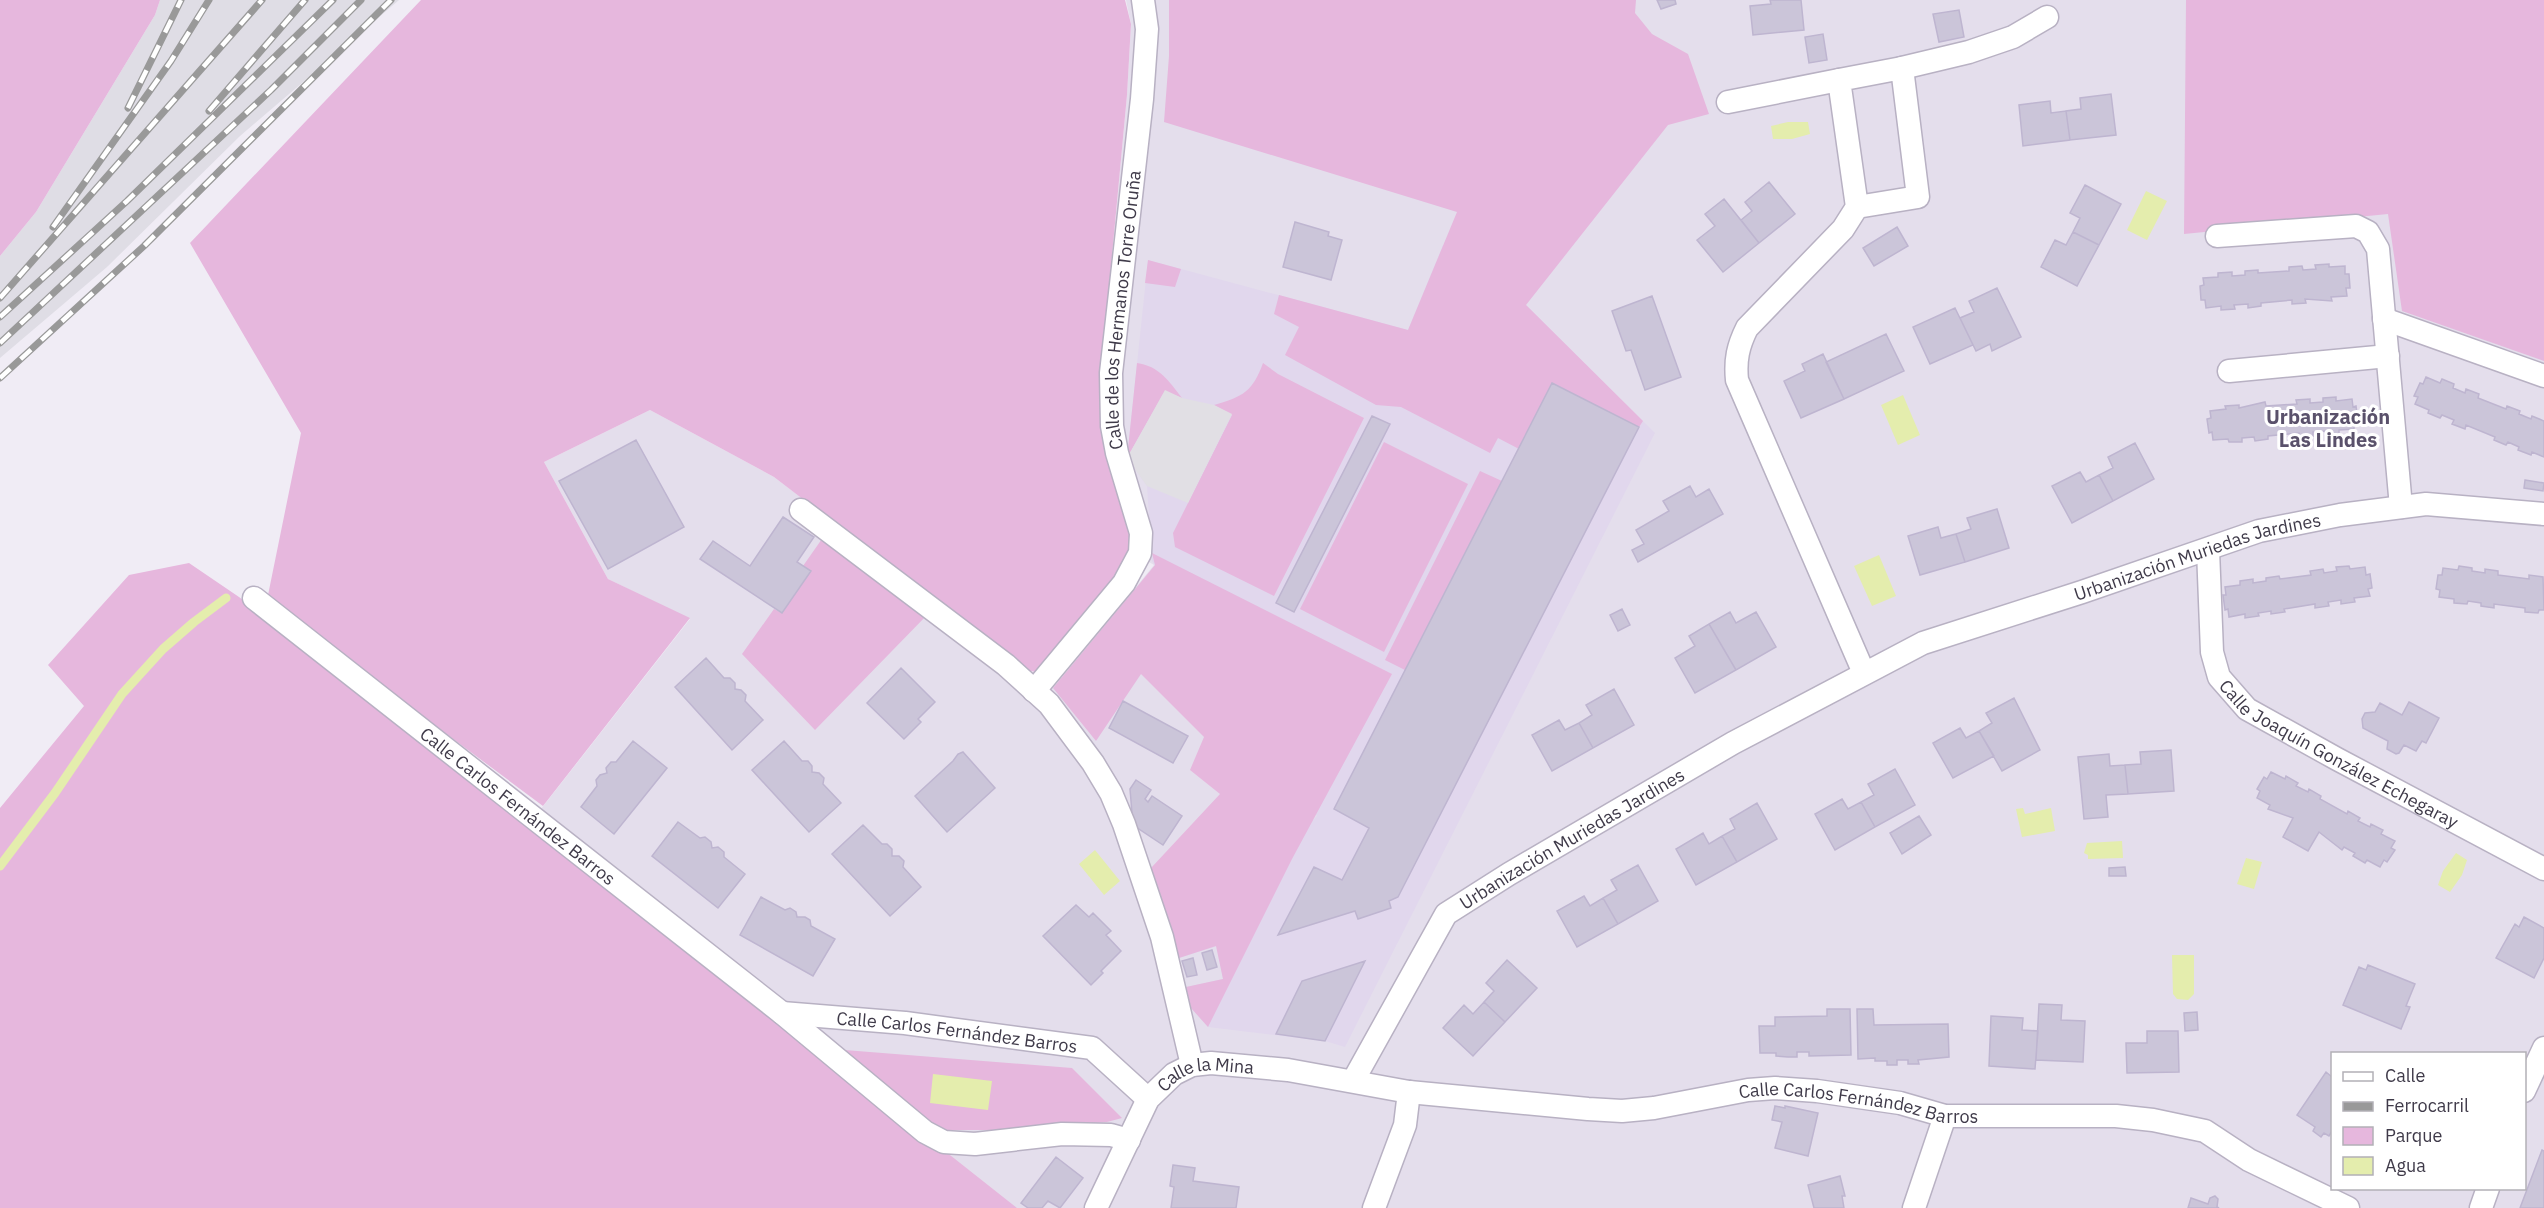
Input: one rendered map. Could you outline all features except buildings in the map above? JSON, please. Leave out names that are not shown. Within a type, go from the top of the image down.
[{"type":"street","name":"Calle de los Hermanos Torre Oruña","points":[[1034,691],[1124,583],[1140,553],[1141,533],[1117,453],[1112,426],[1111,373],[1142,99],[1147,29],[1143,0]]},
{"type":"street","points":[[1728,102],[1902,68],[1969,52],[2013,38],[2047,17]]},
{"type":"street","points":[[1857,207],[1918,197],[1902,68]]},
{"type":"street","points":[[1839,80],[1857,207],[1843,229],[1747,328],[1739,345],[1735,363],[1737,380],[1863,673]]},
{"type":"street","points":[[2217,236],[2356,226],[2368,232],[2378,249],[2401,507]]},
{"type":"street","points":[[2384,320],[2544,376]]},
{"type":"street","points":[[2229,371],[2388,356]]},
{"type":"street","name":"Urbanización Muriedas Jardines","points":[[1353,1081],[1446,914],[1509,874],[1722,749],[1923,643],[2208,550],[2259,531],[2426,504],[2544,514]]},
{"type":"street","points":[[801,510],[1006,665],[1049,704],[1093,763],[1112,793],[1162,938],[1191,1065]]},
{"type":"street","name":"Calle Joaquín González Echegaray","points":[[2208,550],[2212,652],[2219,677],[2247,709],[2544,869]]},
{"type":"street","name":"Calle Carlos Fernández Barros","points":[[254,598],[782,1013],[925,1132],[944,1142],[975,1144],[1062,1134],[1111,1136],[1129,1140]]},
{"type":"street","name":"Calle Carlos Fernández Barros","points":[[782,1013],[905,1023],[1092,1048],[1148,1099]]},
{"type":"street","points":[[2526,1087],[2544,1048]]},
{"type":"street","name":"Calle la Mina","points":[[1096,1208],[1148,1099],[1174,1074],[1191,1065],[1211,1063],[1288,1070],[1353,1081]]},
{"type":"street","name":"Calle Carlos Fernández Barros","points":[[1353,1081],[1410,1092],[1622,1111],[1654,1108],[1748,1090],[1786,1089],[1900,1103],[1945,1116],[2115,1116],[2153,1120],[2205,1131],[2249,1160],[2348,1208]]},
{"type":"street","points":[[1374,1208],[1405,1125],[1410,1092]]},
{"type":"street","points":[[1914,1208],[1945,1116]]},
{"type":"street","points":[[2481,1208],[2487,1190]]},
{"type":"shaded area","points":[[160,0],[399,0],[240,136],[107,267],[0,358],[0,256],[36,212],[155,15]]},
{"type":"shaded area","points":[[1126,0],[2544,0],[2544,1208],[1015,1208],[530,823],[690,619],[608,579],[544,462],[650,410],[774,477],[1053,688],[1154,565],[1129,550],[1106,442],[1099,394],[1127,95],[1131,24]]},
{"type":"shaded area","points":[[1443,245],[1526,305],[1655,433],[1345,1047],[1325,1041],[1208,1027],[1191,1008],[1186,987],[1223,979],[1217,946],[1179,958],[1317,816],[1152,561],[1147,486],[1127,458],[1148,260],[1408,330]]},
{"type":"shaded area","points":[[1165,390],[1182,398],[1214,405],[1232,414],[1188,503],[1147,486],[1127,458]]},
{"type":"green space","points":[[0,0],[160,0],[155,15],[36,212],[0,256]]},
{"type":"green space","points":[[421,0],[1125,0],[1131,24],[1127,95],[1099,394],[1106,442],[1130,521],[1129,550],[1108,593],[1040,673],[1026,670],[774,477],[650,410],[544,462],[608,579],[690,618],[543,806],[267,600],[301,433],[190,243]]},
{"type":"green space","points":[[1169,0],[1636,0],[1635,13],[1652,34],[1688,54],[1709,114],[1668,125],[1526,305],[1643,421],[1639,427],[1552,384],[1519,449],[1498,438],[1490,453],[1401,407],[1376,405],[1285,355],[1299,327],[1274,314],[1279,295],[1408,330],[1457,212],[1164,122],[1169,56]]},
{"type":"green space","points":[[2186,0],[2544,0],[2544,361],[2402,311],[2388,214],[2184,234]]},
{"type":"green space","points":[[1148,260],[1181,269],[1175,287],[1145,283]]},
{"type":"green space","points":[[1137,363],[1157,371],[1168,380],[1182,398],[1165,391],[1127,458]]},
{"type":"green space","points":[[1263,363],[1278,374],[1364,418],[1274,596],[1175,547],[1173,533],[1232,415],[1214,405],[1246,392]]},
{"type":"green space","points":[[1384,442],[1468,484],[1384,652],[1300,609]]},
{"type":"green space","points":[[1480,471],[1502,481],[1405,670],[1385,660]]},
{"type":"green space","points":[[824,536],[928,614],[815,730],[742,654],[774,609],[782,613],[810,571],[803,566]]},
{"type":"green space","points":[[1152,553],[1392,674],[1292,859],[1208,1027],[1191,1008],[1186,987],[1223,979],[1216,946],[1179,958],[1151,868],[1220,794],[1190,770],[1204,737],[1141,674],[1096,741],[1053,688],[1155,565]]},
{"type":"green space","points":[[189,563],[239,597],[530,823],[1017,1208],[0,1208],[0,808],[84,706],[48,665],[129,575]]},
{"type":"green space","points":[[832,1049],[1072,1068],[1122,1118],[1107,1122],[1004,1130],[946,1130],[918,1119]]},
{"type":"water","points":[[1788,122],[1808,122],[1810,134],[1792,139],[1773,139],[1771,126]]},
{"type":"water","points":[[2146,191],[2167,201],[2147,240],[2127,230]]},
{"type":"water","points":[[1903,395],[1920,435],[1898,445],[1881,405]]},
{"type":"water","points":[[1879,555],[1896,596],[1872,606],[1854,566]]},
{"type":"water","points":[[2023,808],[2025,814],[2051,808],[2055,831],[2022,837],[2016,809]]},
{"type":"water","points":[[2122,841],[2123,858],[2088,859],[2088,855],[2084,853],[2087,843]]},
{"type":"water","points":[[1095,850],[1120,881],[1104,895],[1079,864]]},
{"type":"water","points":[[2456,853],[2467,860],[2462,875],[2450,892],[2438,885],[2443,871]]},
{"type":"water","points":[[2246,858],[2262,862],[2254,889],[2237,884]]},
{"type":"water","points":[[2172,955],[2194,955],[2194,994],[2188,1000],[2177,999],[2173,994]]},
{"type":"water","points":[[933,1074],[992,1081],[988,1110],[930,1103]]},
{"type":"waterway","points":[[0,866],[55,793],[122,694],[163,649],[226,598]]},
{"type":"railway","points":[[128,108],[181,0]]},
{"type":"railway","points":[[53,227],[171,61],[209,0]]},
{"type":"railway","points":[[0,298],[262,0]]},
{"type":"railway","points":[[209,111],[305,0]]},
{"type":"railway","points":[[0,317],[127,201],[333,0]]},
{"type":"railway","points":[[0,343],[271,90],[361,0]]},
{"type":"railway","points":[[0,378],[144,246],[391,0]]},
{"type":"district","name":"Urbanización Las Lindes","points":[[2328,428]]}]
